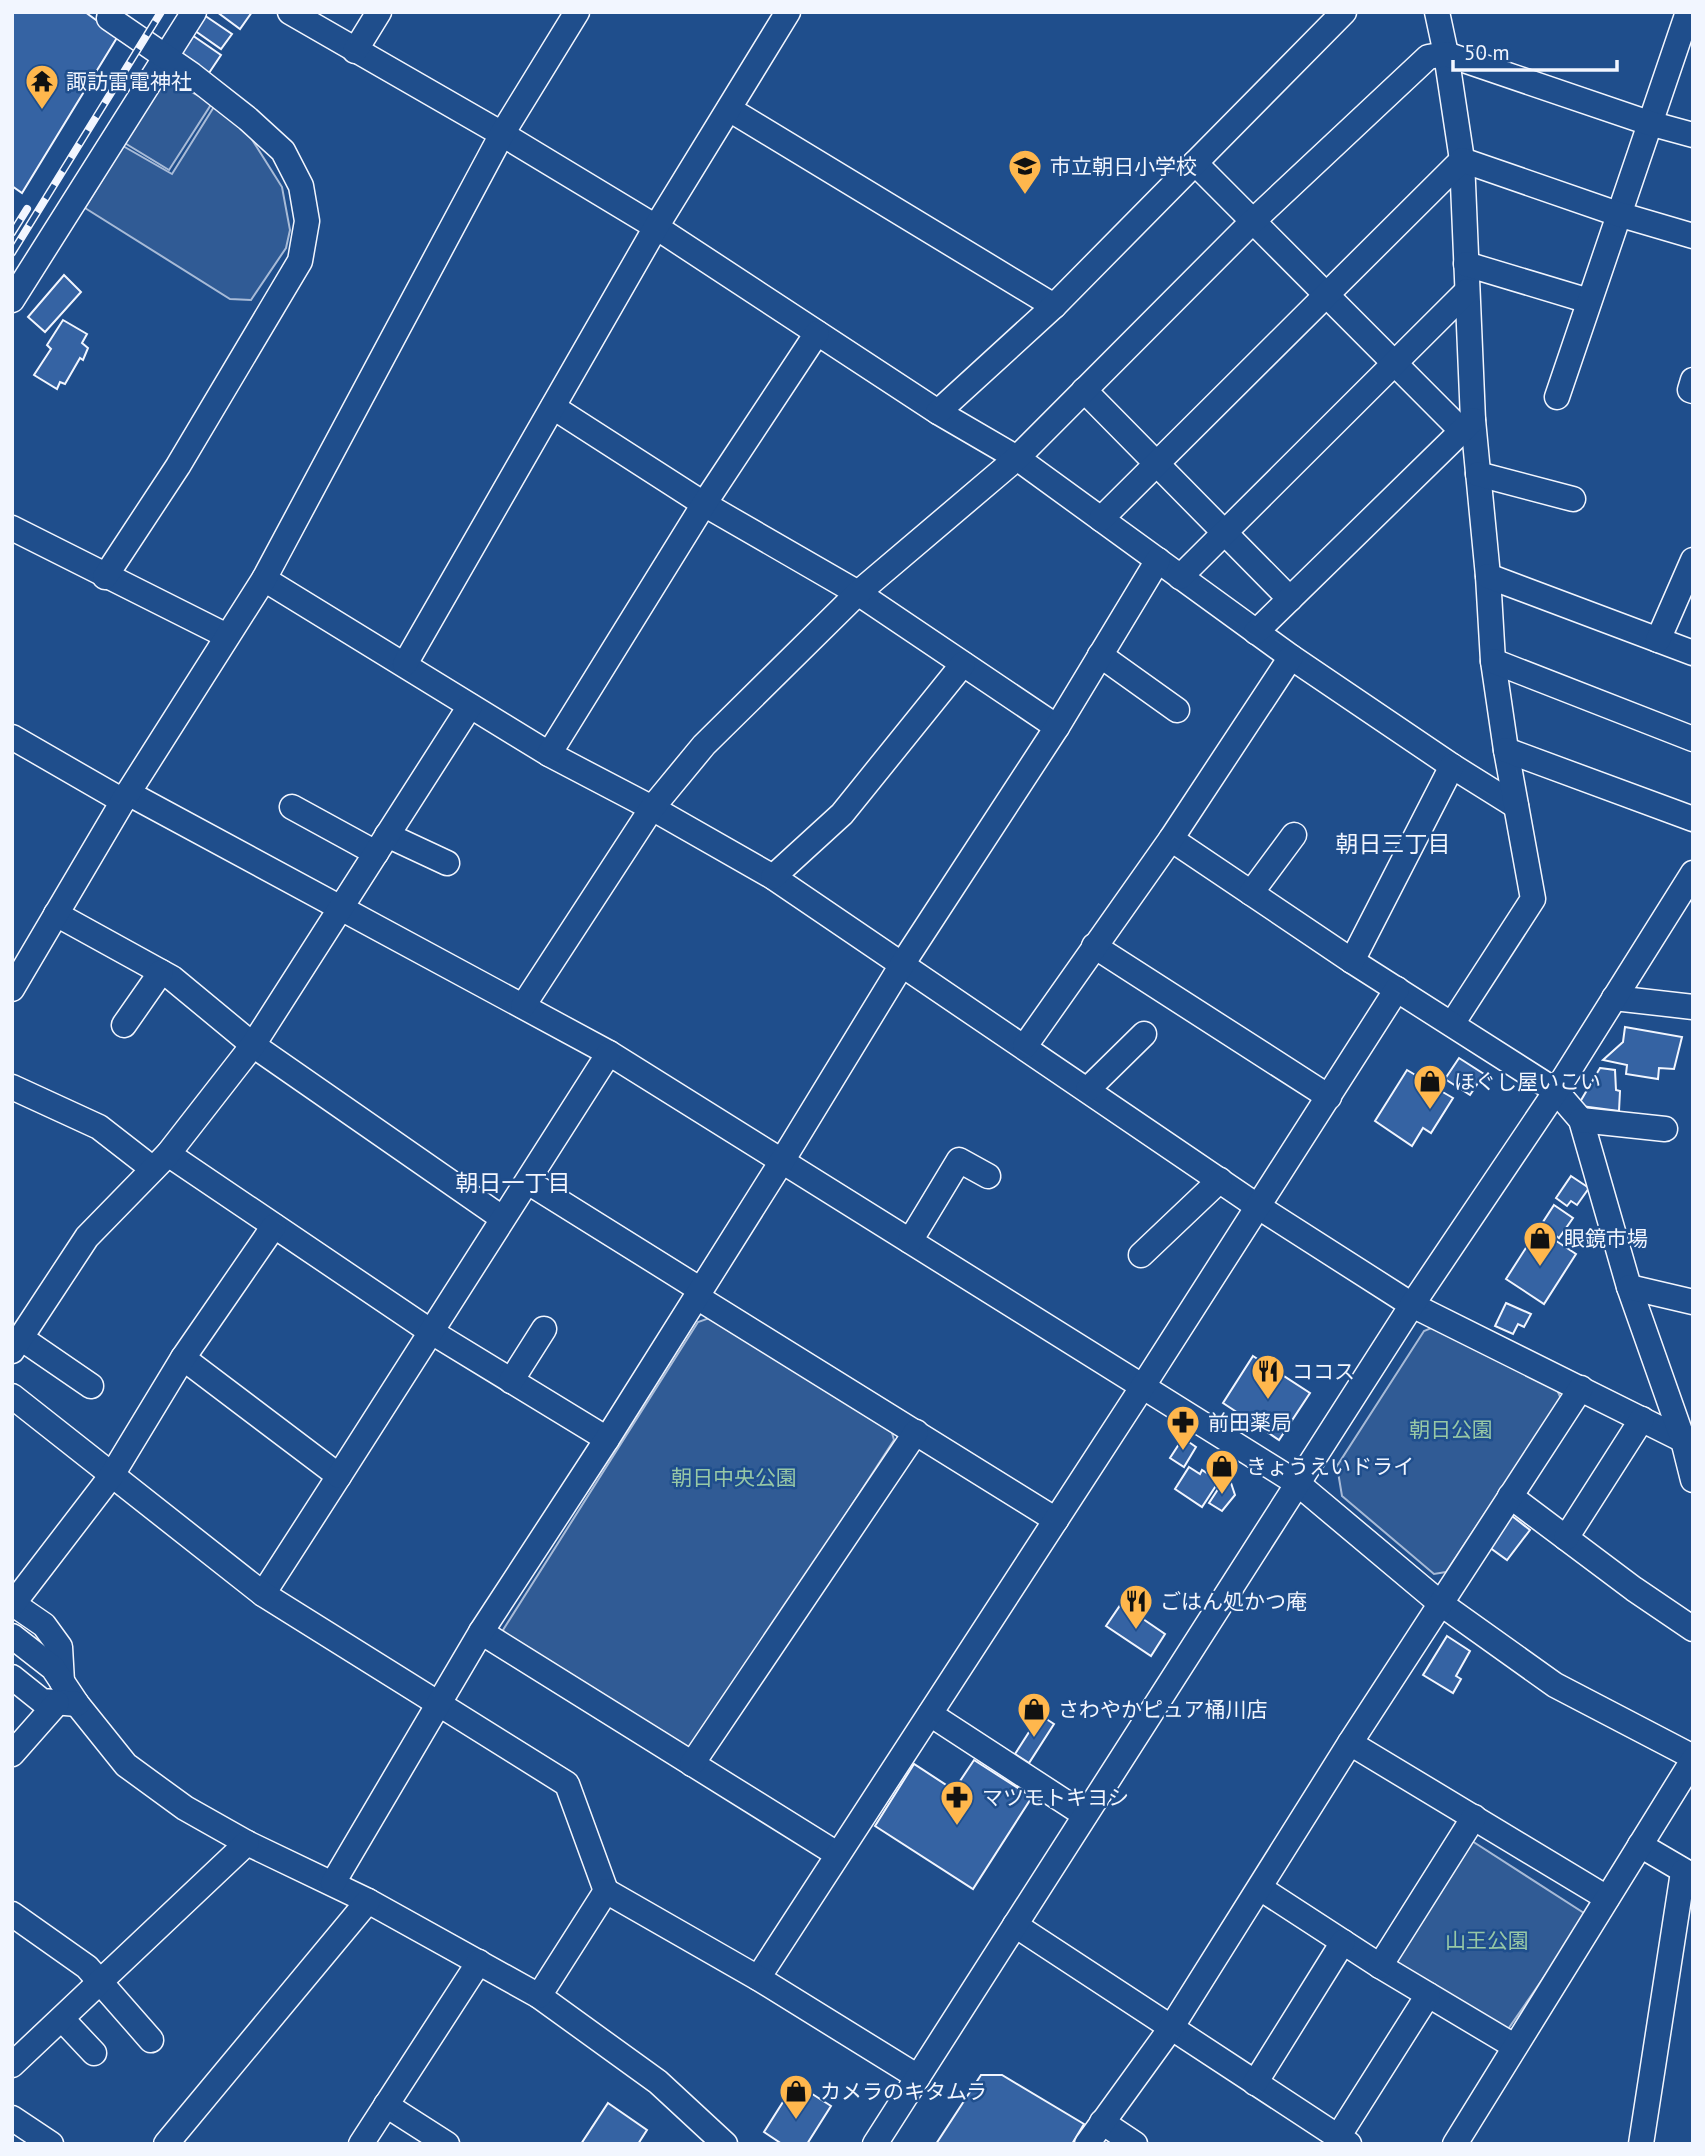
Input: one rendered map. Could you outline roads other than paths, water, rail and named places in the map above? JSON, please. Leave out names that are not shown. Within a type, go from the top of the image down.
[{"type":"street","points":[[12,300],[194,12]]},
{"type":"street","points":[[290,12],[502,134],[656,228],[938,412],[1017,458],[1256,632],[1452,766],[1516,806]]},
{"type":"street","points":[[355,51],[379,12]]},
{"type":"street","points":[[12,989],[126,797],[264,579],[502,134],[577,12]]},
{"type":"street","points":[[405,664],[656,228],[788,12]]},
{"type":"street","points":[[938,412],[1054,306],[1344,12]]},
{"type":"street","points":[[1437,12],[1462,160],[1468,425],[1478,474],[1493,661],[1533,899],[1451,1024]]},
{"type":"street","points":[[1557,397],[1688,12]]},
{"type":"street","points":[[105,577],[178,466],[300,261],[307,221],[301,186],[283,151],[248,118],[108,14]]},
{"type":"street","points":[[523,1006],[652,808],[704,746],[858,593],[1017,458],[1253,221],[1428,57],[1446,54],[1649,123],[1693,135]]},
{"type":"street","points":[[729,109],[1054,306]]},
{"type":"street","points":[[1462,160],[1618,214],[1693,236]]},
{"type":"street","points":[[1101,519],[1462,160]]},
{"type":"street","points":[[1195,163],[1395,363],[1468,425]]},
{"type":"street","points":[[1466,264],[1589,300]]},
{"type":"street","points":[[1180,577],[1467,290]]},
{"type":"street","points":[[549,754],[704,504],[817,332]]},
{"type":"street","points":[[1693,380],[1689,390],[1693,391]]},
{"type":"street","points":[[1084,390],[1290,599]]},
{"type":"street","points":[[553,407],[704,504],[858,593],[1057,727]]},
{"type":"street","points":[[1256,632],[1468,425]]},
{"type":"street","points":[[1478,474],[1573,499]]},
{"type":"street","points":[[12,528],[227,636]]},
{"type":"street","points":[[333,1883],[481,1632],[607,1439],[903,963],[1057,727],[1158,560]]},
{"type":"street","points":[[1658,640],[1693,560]]},
{"type":"street","points":[[1488,576],[1693,653]]},
{"type":"street","points":[[264,579],[549,754],[652,808],[773,877],[1257,1206],[1412,1305],[1688,1441]]},
{"type":"street","points":[[1100,655],[1177,710]]},
{"type":"street","points":[[1025,1046],[1171,839],[1292,657]]},
{"type":"street","points":[[1493,661],[1693,739]]},
{"type":"street","points":[[773,877],[842,814],[963,664]]},
{"type":"street","points":[[91,1386],[17,1345],[87,1237],[160,1161],[253,1045],[470,706]]},
{"type":"street","points":[[12,737],[341,908],[608,1054],[1297,1483],[1440,1603],[1555,1685],[1693,1758],[1455,2144]]},
{"type":"street","points":[[1506,750],[1693,819]]},
{"type":"street","points":[[1352,961],[1452,766]]},
{"type":"street","points":[[292,807],[382,844],[447,863]]},
{"type":"street","points":[[1251,893],[1294,835]]},
{"type":"street","points":[[1171,839],[1352,961],[1556,1090],[1581,1120],[1629,1287],[1688,1441],[1693,1480]]},
{"type":"street","points":[[875,2144],[1297,1483],[1556,1090],[1691,878]]},
{"type":"street","points":[[55,914],[172,978],[253,1045],[502,1218]]},
{"type":"street","points":[[1094,946],[1329,1097]]},
{"type":"street","points":[[124,1025],[161,972]]},
{"type":"street","points":[[758,1978],[1143,1386],[1397,989]]},
{"type":"street","points":[[1614,998],[1693,1007]]},
{"type":"street","points":[[1088,1089],[1144,1034]]},
{"type":"street","points":[[262,1594],[608,1054]]},
{"type":"street","points":[[12,1087],[99,1127],[274,1226],[430,1331],[607,1439]]},
{"type":"street","points":[[1581,1120],[1665,1129]]},
{"type":"street","points":[[910,1241],[959,1160],[988,1176]]},
{"type":"street","points":[[1141,1255],[1220,1180]]},
{"type":"street","points":[[528,1182],[1056,1520]]},
{"type":"street","points":[[12,1754],[65,1696],[60,1647],[44,1625],[13,1603],[112,1475],[183,1358],[274,1226]]},
{"type":"street","points":[[1629,1287],[1693,1302]]},
{"type":"street","points":[[511,1381],[544,1329]]},
{"type":"street","points":[[183,1358],[339,1476]]},
{"type":"street","points":[[1087,2144],[1171,2028],[1350,1743],[1581,1388]]},
{"type":"street","points":[[12,1396],[262,1594],[567,1784],[606,1891],[758,1978],[918,2077]]},
{"type":"street","points":[[1566,1538],[1642,1419]]},
{"type":"street","points":[[692,1764],[916,1432]]},
{"type":"street","points":[[1510,1496],[1634,1589],[1693,1629]]},
{"type":"street","points":[[481,1632],[837,1854]]},
{"type":"street","points":[[12,1636],[52,1668],[65,1696],[125,1765],[185,1808],[247,1843],[368,1901],[539,1996],[658,2082],[724,2144]]},
{"type":"street","points":[[12,1677],[42,1701],[65,1696]]},
{"type":"street","points":[[930,1714],[1085,1815]]},
{"type":"street","points":[[1350,1743],[1607,1898]]},
{"type":"street","points":[[1380,1966],[1474,1817]]},
{"type":"street","points":[[12,2064],[247,1843]]},
{"type":"street","points":[[1640,1845],[1688,1874],[1641,2144]]},
{"type":"street","points":[[1260,1888],[1380,1966],[1514,2046]]},
{"type":"street","points":[[539,1996],[606,1891]]},
{"type":"street","points":[[166,2144],[368,1901]]},
{"type":"street","points":[[12,1914],[87,1967],[151,2040]]},
{"type":"street","points":[[1015,1925],[1343,2140],[1427,1995]]},
{"type":"street","points":[[1255,2083],[1343,1942]]},
{"type":"street","points":[[361,2144],[479,1962]]},
{"type":"street","points":[[62,2019],[94,2053]]},
{"type":"street","points":[[386,2105],[447,2144]]},
{"type":"street","points":[[13,2119],[51,2144]]},
{"type":"street","points":[[1102,2122],[1135,2144]]},
{"type":"railway","points":[[12,253],[161,12]]},
{"type":"railway","points":[[12,233],[27,209]]},
{"type":"place","name":"諏訪雷電神社","points":[[42,111]]},
{"type":"place","name":"市立朝日小学校","points":[[1025,196]]},
{"type":"place","name":"ほぐし屋いこい","points":[[1430,1111]]},
{"type":"place","name":"眼鏡市場","points":[[1540,1268]]},
{"type":"place","name":"ココス","points":[[1268,1401]]},
{"type":"place","name":"前田薬局","points":[[1183,1452]]},
{"type":"place","name":"きょうえいドライ","points":[[1222,1496]]},
{"type":"place","name":"ごはん処かつ庵","points":[[1136,1631]]},
{"type":"place","name":"さわやかピュア桶川店","points":[[1034,1739]]},
{"type":"place","name":"マツモトキヨシ","points":[[957,1827]]},
{"type":"place","name":"カメラのキタムラ","points":[[796,2121]]},
{"type":"district","name":"朝日三丁目","points":[[1393,843]]},
{"type":"district","name":"朝日一丁目","points":[[513,1182]]},
{"type":"park label","name":"朝日公園","points":[[1451,1429]]},
{"type":"park label","name":"朝日中央公園","points":[[734,1477]]},
{"type":"park label","name":"山王公園","points":[[1487,1940]]}]
